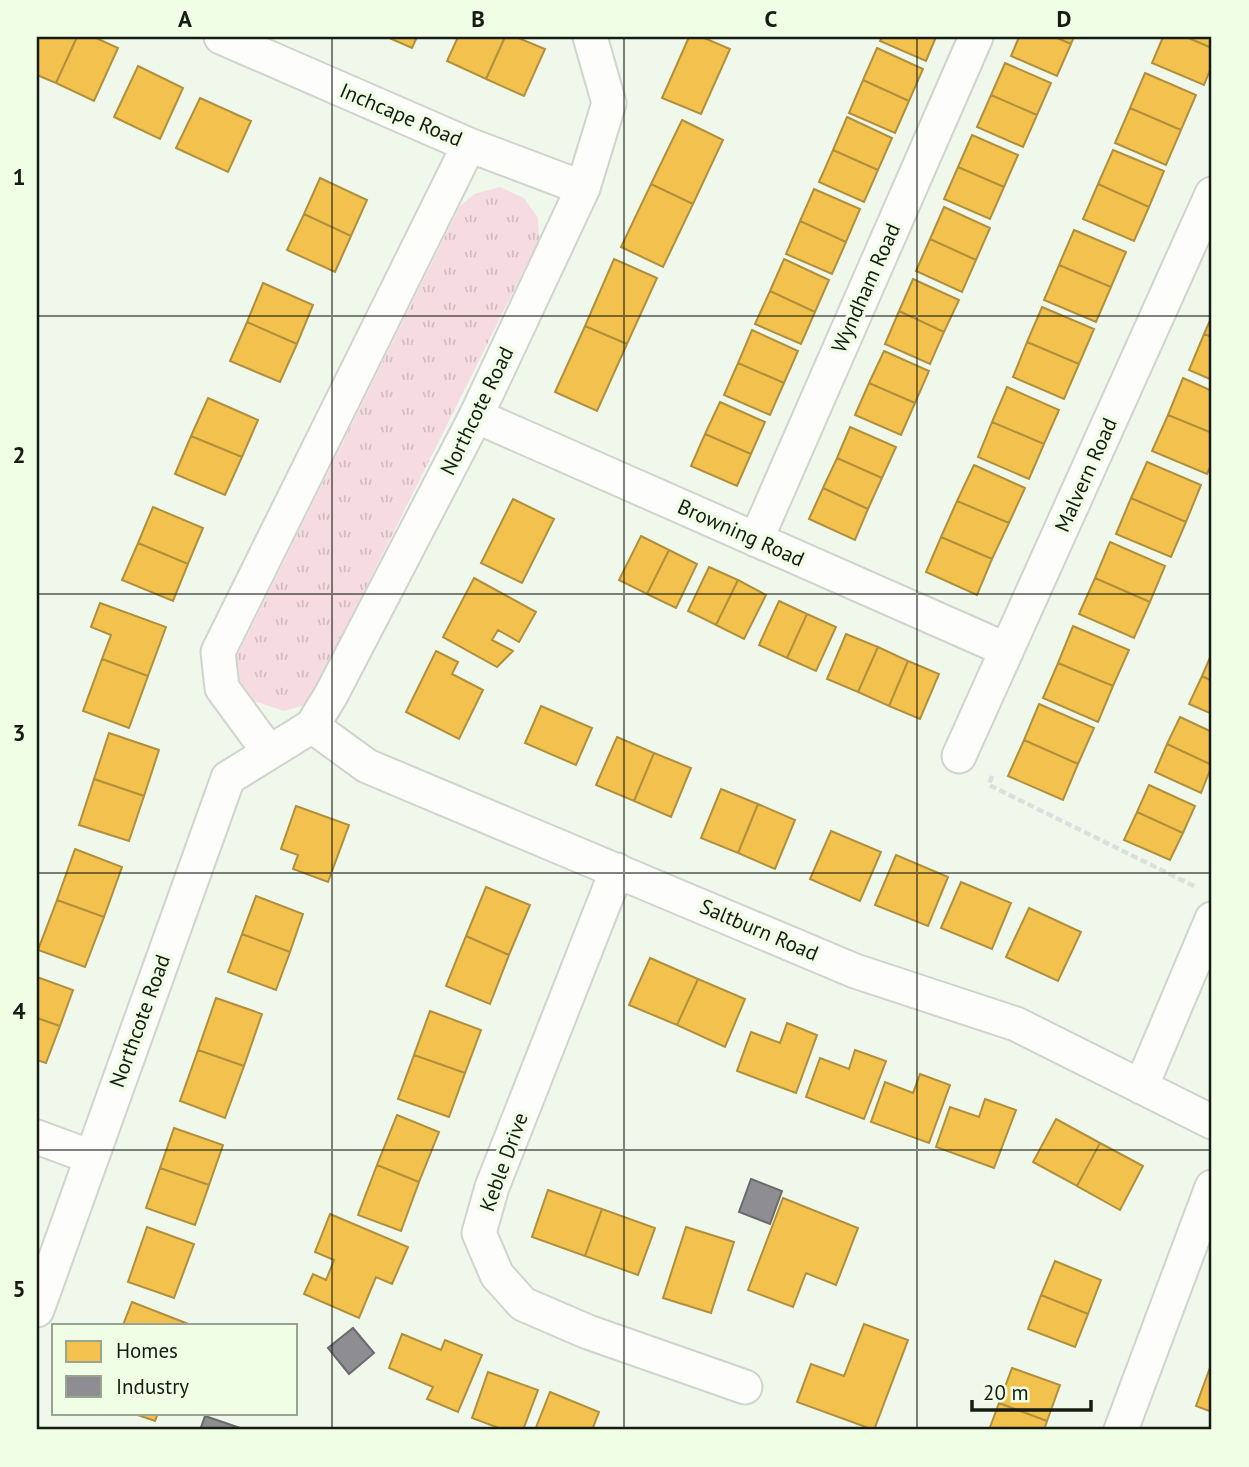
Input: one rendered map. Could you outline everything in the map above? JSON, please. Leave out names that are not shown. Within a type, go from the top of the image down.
[{"type":"street","name":"Inchcape Road","points":[[221,37],[469,145],[583,188]]},
{"type":"street","name":"Northcote Road","points":[[37,1310],[228,778],[312,726],[331,695],[476,416],[583,188],[609,103],[590,37]]},
{"type":"street","name":"Wyndham Road","points":[[756,540],[976,37]]},
{"type":"street","points":[[269,752],[222,688],[218,652],[469,145]]},
{"type":"street","name":"Malvern Road","points":[[959,756],[1212,194]]},
{"type":"street","name":"Browning Road","points":[[476,416],[1007,650]]},
{"type":"street","name":"Saltburn Road","points":[[312,726],[367,766],[855,971],[1016,1024],[1212,1122]]},
{"type":"street","name":"Keble Drive","points":[[617,870],[492,1187],[479,1233],[497,1275],[523,1304],[587,1332],[744,1387]]},
{"type":"street","points":[[1141,1087],[1208,905]]},
{"type":"street","points":[[37,1138],[91,1157]]},
{"type":"street","points":[[1121,1430],[1212,1187]]},
{"type":"path","points":[[959,756],[994,771],[989,785],[1208,905]]},
{"type":"green space","points":[[500,187],[524,198],[538,218],[539,240],[308,704],[284,711],[251,700],[239,681],[237,656],[460,206],[474,194]]},
{"type":"building: Homes","points":[[37,37],[77,37],[56,83],[37,75]]},
{"type":"building: Homes","points":[[77,37],[94,37],[118,48],[94,101],[56,83]]},
{"type":"building: Homes","points":[[387,37],[417,37],[412,48]]},
{"type":"building: Homes","points":[[458,37],[505,37],[486,79],[447,61]]},
{"type":"building: Homes","points":[[505,37],[516,37],[545,49],[524,96],[486,79]]},
{"type":"building: Homes","points":[[689,37],[702,37],[730,49],[701,114],[662,98]]},
{"type":"building: Homes","points":[[882,37],[936,37],[926,61],[880,41]]},
{"type":"building: Homes","points":[[1019,37],[1055,37],[1071,44],[1057,76],[1011,56]]},
{"type":"building: Homes","points":[[1055,37],[1074,37],[1071,44]]},
{"type":"building: Homes","points":[[1163,37],[1186,37],[1212,48],[1212,65],[1204,85],[1152,63]]},
{"type":"building: Homes","points":[[1186,37],[1212,37],[1212,48]]},
{"type":"building: Homes","points":[[877,48],[923,69],[909,101],[863,80]]},
{"type":"building: Homes","points":[[1005,63],[1051,83],[1037,115],[991,95]]},
{"type":"building: Homes","points":[[138,66],[183,88],[160,139],[114,117]]},
{"type":"building: Homes","points":[[1145,73],[1196,95],[1181,130],[1130,108]]},
{"type":"building: Homes","points":[[863,80],[909,101],[895,133],[849,113]]},
{"type":"building: Homes","points":[[991,95],[1037,115],[1023,147],[977,127]]},
{"type":"building: Homes","points":[[200,98],[251,121],[228,172],[176,148]]},
{"type":"building: Homes","points":[[1130,108],[1181,130],[1166,165],[1115,143]]},
{"type":"building: Homes","points":[[847,117],[892,138],[878,170],[833,150]]},
{"type":"building: Homes","points":[[682,120],[723,140],[693,204],[651,184]]},
{"type":"building: Homes","points":[[972,135],[1018,155],[1004,187],[958,167]]},
{"type":"building: Homes","points":[[833,150],[878,170],[864,202],[819,182]]},
{"type":"building: Homes","points":[[1113,150],[1164,171],[1149,207],[1098,184]]},
{"type":"building: Homes","points":[[958,167],[1004,187],[990,219],[944,199]]},
{"type":"building: Homes","points":[[320,178],[367,200],[351,236],[304,214]]},
{"type":"building: Homes","points":[[651,184],[693,204],[663,267],[621,247]]},
{"type":"building: Homes","points":[[1098,184],[1149,207],[1134,241],[1083,219]]},
{"type":"building: Homes","points":[[814,189],[860,209],[846,242],[800,221]]},
{"type":"building: Homes","points":[[944,207],[990,228],[976,260],[930,239]]},
{"type":"building: Homes","points":[[304,214],[351,236],[335,272],[287,250]]},
{"type":"building: Homes","points":[[800,221],[846,242],[832,274],[786,254]]},
{"type":"building: Homes","points":[[1074,230],[1126,252],[1111,287],[1059,265]]},
{"type":"building: Homes","points":[[930,239],[976,260],[962,292],[916,271]]},
{"type":"building: Homes","points":[[614,259],[657,278],[627,344],[585,326]]},
{"type":"building: Homes","points":[[784,259],[829,280],[815,312],[770,291]]},
{"type":"building: Homes","points":[[1059,265],[1111,287],[1096,322],[1044,300]]},
{"type":"building: Homes","points":[[913,279],[959,300],[944,332],[899,311]]},
{"type":"building: Homes","points":[[263,283],[313,305],[297,344],[247,322]]},
{"type":"building: Homes","points":[[770,291],[815,312],[801,344],[755,324]]},
{"type":"building: Homes","points":[[1042,307],[1094,329],[1079,364],[1027,342]]},
{"type":"building: Homes","points":[[899,311],[944,332],[930,364],[885,344]]},
{"type":"building: Homes","points":[[1212,316],[1212,337],[1204,334]]},
{"type":"building: Homes","points":[[247,322],[297,344],[280,382],[230,361]]},
{"type":"building: Homes","points":[[585,326],[627,344],[597,411],[555,392]]},
{"type":"building: Homes","points":[[752,330],[798,351],[784,383],[738,363]]},
{"type":"building: Homes","points":[[1204,334],[1212,337],[1212,380],[1189,370]]},
{"type":"building: Homes","points":[[1027,342],[1079,364],[1064,399],[1013,377]]},
{"type":"building: Homes","points":[[884,351],[929,371],[915,403],[869,383]]},
{"type":"building: Homes","points":[[738,363],[784,383],[770,415],[724,395]]},
{"type":"building: Homes","points":[[1183,378],[1212,391],[1212,433],[1168,415]]},
{"type":"building: Homes","points":[[869,383],[915,403],[901,435],[855,415]]},
{"type":"building: Homes","points":[[1007,387],[1059,410],[1044,444],[992,422]]},
{"type":"building: Homes","points":[[208,398],[258,420],[242,457],[191,436]]},
{"type":"building: Homes","points":[[720,402],[765,422],[751,454],[705,434]]},
{"type":"building: Homes","points":[[1168,415],[1212,433],[1212,463],[1207,474],[1152,451]]},
{"type":"building: Homes","points":[[992,422],[1044,444],[1029,479],[978,457]]},
{"type":"building: Homes","points":[[850,427],[896,447],[882,478],[837,458]]},
{"type":"building: Homes","points":[[705,434],[751,454],[737,486],[691,466]]},
{"type":"building: Homes","points":[[191,436],[242,457],[225,495],[175,474]]},
{"type":"building: Homes","points":[[837,458],[882,478],[868,509],[823,488]]},
{"type":"building: Homes","points":[[1147,462],[1201,485],[1186,522],[1131,498]]},
{"type":"building: Homes","points":[[974,465],[1025,488],[1009,523],[957,501]]},
{"type":"building: Homes","points":[[823,488],[868,509],[855,540],[809,519]]},
{"type":"building: Homes","points":[[1131,498],[1186,522],[1171,557],[1116,534]]},
{"type":"building: Homes","points":[[513,499],[554,519],[522,583],[481,563]]},
{"type":"building: Homes","points":[[957,501],[1009,523],[992,559],[941,537]]},
{"type":"building: Homes","points":[[153,507],[203,528],[188,564],[138,543]]},
{"type":"building: Homes","points":[[641,536],[669,550],[647,594],[619,580]]},
{"type":"building: Homes","points":[[941,537],[992,559],[977,595],[926,572]]},
{"type":"building: Homes","points":[[1110,542],[1165,566],[1150,602],[1095,578]]},
{"type":"building: Homes","points":[[138,543],[188,564],[173,601],[122,580]]},
{"type":"building: Homes","points":[[669,550],[697,564],[676,608],[647,594]]},
{"type":"building: Homes","points":[[709,567],[738,580],[716,625],[688,611]]},
{"type":"building: Homes","points":[[474,578],[536,612],[519,642],[498,630],[492,640],[513,651],[497,667],[443,637]]},
{"type":"building: Homes","points":[[1095,578],[1150,602],[1134,638],[1079,614]]},
{"type":"building: Homes","points":[[738,580],[766,595],[744,639],[716,625]]},
{"type":"building: Homes","points":[[779,601],[807,614],[787,658],[759,645]]},
{"type":"building: Homes","points":[[100,603],[166,627],[148,676],[102,659],[111,635],[91,627]]},
{"type":"building: Homes","points":[[807,614],[836,627],[816,671],[787,658]]},
{"type":"building: Homes","points":[[1073,626],[1129,650],[1113,686],[1058,663]]},
{"type":"building: Homes","points":[[846,634],[878,647],[858,692],[827,679]]},
{"type":"building: Homes","points":[[878,647],[908,661],[889,706],[858,692]]},
{"type":"building: Homes","points":[[436,651],[458,662],[452,674],[483,690],[459,739],[406,712]]},
{"type":"building: Homes","points":[[1212,653],[1212,681],[1202,676]]},
{"type":"building: Homes","points":[[102,659],[148,676],[129,728],[83,711]]},
{"type":"building: Homes","points":[[908,661],[939,674],[920,719],[889,706]]},
{"type":"building: Homes","points":[[1058,663],[1113,686],[1098,722],[1043,698]]},
{"type":"building: Homes","points":[[1202,676],[1212,681],[1212,714],[1189,704]]},
{"type":"building: Homes","points":[[1039,704],[1094,728],[1078,764],[1024,740]]},
{"type":"building: Homes","points":[[541,706],[592,728],[576,765],[525,743]]},
{"type":"building: Homes","points":[[1180,717],[1212,732],[1212,765],[1167,744]]},
{"type":"building: Homes","points":[[109,733],[159,750],[144,796],[94,779]]},
{"type":"building: Homes","points":[[617,737],[654,753],[634,801],[596,785]]},
{"type":"building: Homes","points":[[1024,740],[1078,764],[1063,800],[1008,776]]},
{"type":"building: Homes","points":[[1167,744],[1212,765],[1201,793],[1155,772]]},
{"type":"building: Homes","points":[[654,753],[691,768],[671,817],[634,801]]},
{"type":"building: Homes","points":[[94,779],[144,796],[129,841],[79,825]]},
{"type":"building: Homes","points":[[1149,785],[1195,806],[1183,833],[1137,812]]},
{"type":"building: Homes","points":[[721,789],[758,804],[738,853],[701,838]]},
{"type":"building: Homes","points":[[758,804],[795,820],[775,869],[738,853]]},
{"type":"building: Homes","points":[[296,806],[349,825],[328,882],[293,869],[298,855],[281,849]]},
{"type":"building: Homes","points":[[1137,812],[1183,833],[1170,860],[1124,840]]},
{"type":"building: Homes","points":[[831,831],[881,852],[860,901],[810,879]]},
{"type":"building: Homes","points":[[75,849],[122,867],[104,917],[57,900]]},
{"type":"building: Homes","points":[[896,855],[948,877],[928,926],[875,905]]},
{"type":"building: Homes","points":[[961,882],[1011,903],[992,949],[941,928]]},
{"type":"building: Homes","points":[[486,887],[530,905],[509,955],[466,936]]},
{"type":"building: Homes","points":[[256,896],[303,914],[290,952],[242,934]]},
{"type":"building: Homes","points":[[57,900],[104,917],[85,967],[38,950]]},
{"type":"building: Homes","points":[[1029,908],[1081,932],[1058,981],[1006,957]]},
{"type":"building: Homes","points":[[242,934],[290,952],[276,990],[228,972]]},
{"type":"building: Homes","points":[[466,936],[509,955],[490,1004],[446,986]]},
{"type":"building: Homes","points":[[650,958],[698,979],[677,1025],[629,1005]]},
{"type":"building: Homes","points":[[37,977],[73,990],[60,1026],[37,1018]]},
{"type":"building: Homes","points":[[698,979],[745,999],[725,1047],[677,1025]]},
{"type":"building: Homes","points":[[216,998],[262,1014],[244,1066],[198,1050]]},
{"type":"building: Homes","points":[[430,1011],[481,1030],[465,1073],[414,1055]]},
{"type":"building: Homes","points":[[37,1018],[60,1026],[46,1063],[37,1060]]},
{"type":"building: Homes","points":[[787,1023],[817,1035],[796,1093],[737,1071],[751,1032],[780,1043]]},
{"type":"building: Homes","points":[[198,1050],[244,1066],[225,1118],[180,1101]]},
{"type":"building: Homes","points":[[855,1050],[886,1061],[864,1119],[806,1097],[820,1058],[849,1069]]},
{"type":"building: Homes","points":[[414,1055],[465,1073],[449,1117],[398,1099]]},
{"type":"building: Homes","points":[[920,1074],[950,1085],[929,1143],[871,1122],[885,1082],[913,1093]]},
{"type":"building: Homes","points":[[985,1099],[1016,1110],[994,1168],[936,1147],[950,1107],[979,1117]]},
{"type":"building: Homes","points":[[397,1115],[439,1132],[419,1182],[377,1165]]},
{"type":"building: Homes","points":[[1056,1119],[1100,1143],[1077,1186],[1033,1162]]},
{"type":"building: Homes","points":[[174,1128],[223,1145],[209,1185],[160,1168]]},
{"type":"building: Homes","points":[[1100,1143],[1143,1166],[1120,1210],[1077,1186]]},
{"type":"building: Homes","points":[[377,1165],[419,1182],[401,1231],[358,1215]]},
{"type":"building: Homes","points":[[160,1168],[209,1185],[195,1225],[146,1208]]},
{"type":"building: Homes","points":[[548,1190],[602,1209],[585,1256],[532,1237]]},
{"type":"building: Homes","points":[[783,1198],[858,1228],[836,1285],[806,1273],[793,1307],[748,1290]]},
{"type":"building: Homes","points":[[602,1209],[655,1228],[638,1275],[585,1256]]},
{"type":"building: Homes","points":[[330,1214],[408,1247],[392,1284],[376,1277],[359,1318],[304,1294],[313,1274],[326,1280],[334,1260],[315,1252]]},
{"type":"building: Homes","points":[[147,1227],[194,1244],[174,1298],[128,1282]]},
{"type":"building: Homes","points":[[686,1227],[734,1242],[711,1313],[663,1298]]},
{"type":"building: Homes","points":[[1055,1261],[1101,1280],[1088,1314],[1041,1295]]},
{"type":"building: Homes","points":[[1041,1295],[1088,1314],[1075,1347],[1028,1329]]},
{"type":"building: Homes","points":[[132,1302],[188,1324],[123,1324]]},
{"type":"building: Homes","points":[[864,1324],[908,1340],[874,1430],[797,1402],[811,1364],[844,1376]]},
{"type":"building: Homes","points":[[402,1334],[441,1350],[445,1340],[482,1355],[458,1412],[427,1399],[433,1387],[389,1368]]},
{"type":"building: Homes","points":[[1212,1362],[1212,1412],[1196,1406]]},
{"type":"building: Homes","points":[[1012,1368],[1060,1385],[1047,1421],[999,1403]]},
{"type":"building: Homes","points":[[488,1372],[538,1390],[523,1430],[504,1430],[472,1418]]},
{"type":"building: Homes","points":[[550,1392],[599,1412],[592,1430],[535,1430]]},
{"type":"building: Homes","points":[[999,1403],[1047,1421],[1044,1430],[989,1430]]},
{"type":"building: Homes","points":[[135,1414],[158,1414],[155,1421]]},
{"type":"building: Industry","points":[[751,1179],[782,1191],[770,1224],[739,1212]]},
{"type":"building: Industry","points":[[353,1328],[374,1353],[349,1374],[328,1348]]},
{"type":"building: Industry","points":[[205,1416],[246,1430],[200,1430]]}]
